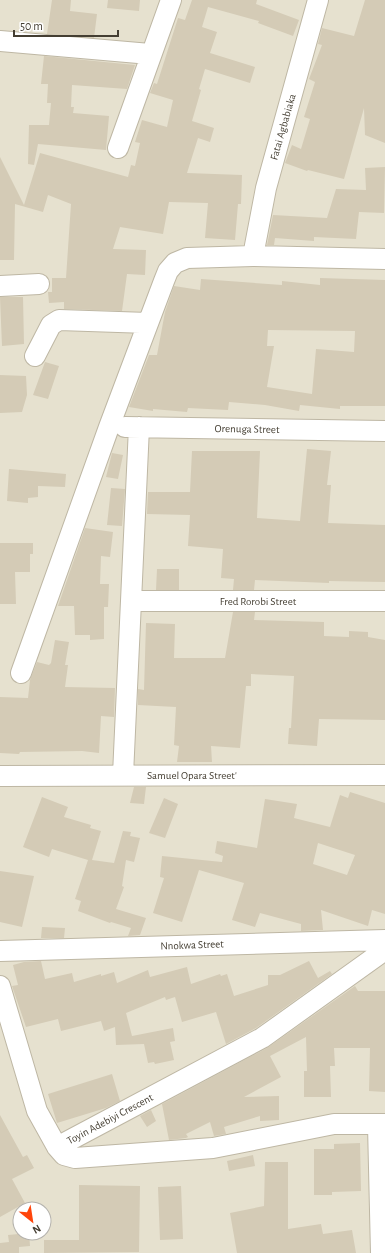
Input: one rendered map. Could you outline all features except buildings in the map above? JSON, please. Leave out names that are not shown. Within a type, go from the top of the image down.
[{"type":"street","points":[[118,148],[132,114],[150,54],[171,0]]},
{"type":"street","name":"Fatai Agbabiaka","points":[[253,256],[266,188],[318,0]]},
{"type":"street","points":[[0,41],[150,54]]},
{"type":"street","points":[[21,673],[148,323],[168,271],[175,263],[187,258],[253,256],[385,259]]},
{"type":"street","points":[[0,286],[39,284]]},
{"type":"street","points":[[35,356],[51,325],[59,320],[148,323]]},
{"type":"street","name":"Orenuga Street","points":[[109,427],[385,431]]},
{"type":"street","points":[[123,775],[139,428]]},
{"type":"street","name":"Fred Rorobi Street","points":[[131,601],[385,601]]},
{"type":"street","name":"Samuel Opara Street'","points":[[0,776],[385,775]]},
{"type":"street","name":"Nnokwa Street","points":[[0,951],[385,940]]},
{"type":"street","name":"Toyin Adebiyi Crescent","points":[[382,1124],[334,1124],[213,1148],[164,1152],[75,1158],[64,1155],[57,1147],[262,1038],[385,950]]},
{"type":"street","points":[[0,986],[38,1111],[57,1147]]},
{"type":"street","points":[[381,1253],[382,1124]]},
{"type":"shaded area","points":[[0,0],[385,0],[385,1253],[0,1253]]}]
